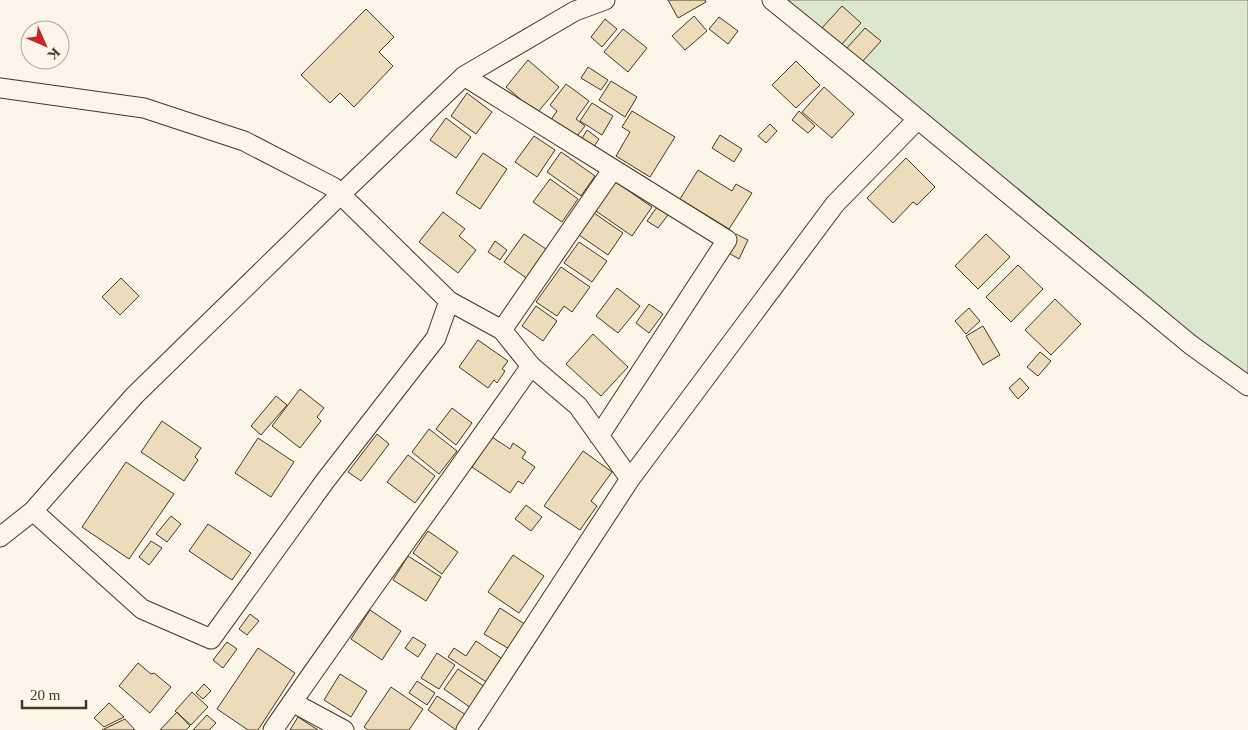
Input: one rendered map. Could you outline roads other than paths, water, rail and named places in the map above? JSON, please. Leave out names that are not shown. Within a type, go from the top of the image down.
[{"type":"street","points":[[0,536],[33,511],[134,396],[464,76],[575,11],[605,0]]},
{"type":"street","points":[[772,0],[1191,345],[1248,386]]},
{"type":"street","points":[[464,76],[727,240],[599,436]]},
{"type":"street","points":[[0,88],[144,108],[244,141],[334,187],[449,301],[502,330],[531,366],[578,406],[630,479]]},
{"type":"street","points":[[466,730],[630,479],[835,204],[918,119]]},
{"type":"street","points":[[502,330],[613,169]]},
{"type":"street","points":[[33,511],[142,609],[211,639],[325,481],[436,338],[449,301]]},
{"type":"street","points":[[273,730],[531,366]]},
{"type":"street","points":[[292,702],[344,730]]}]
